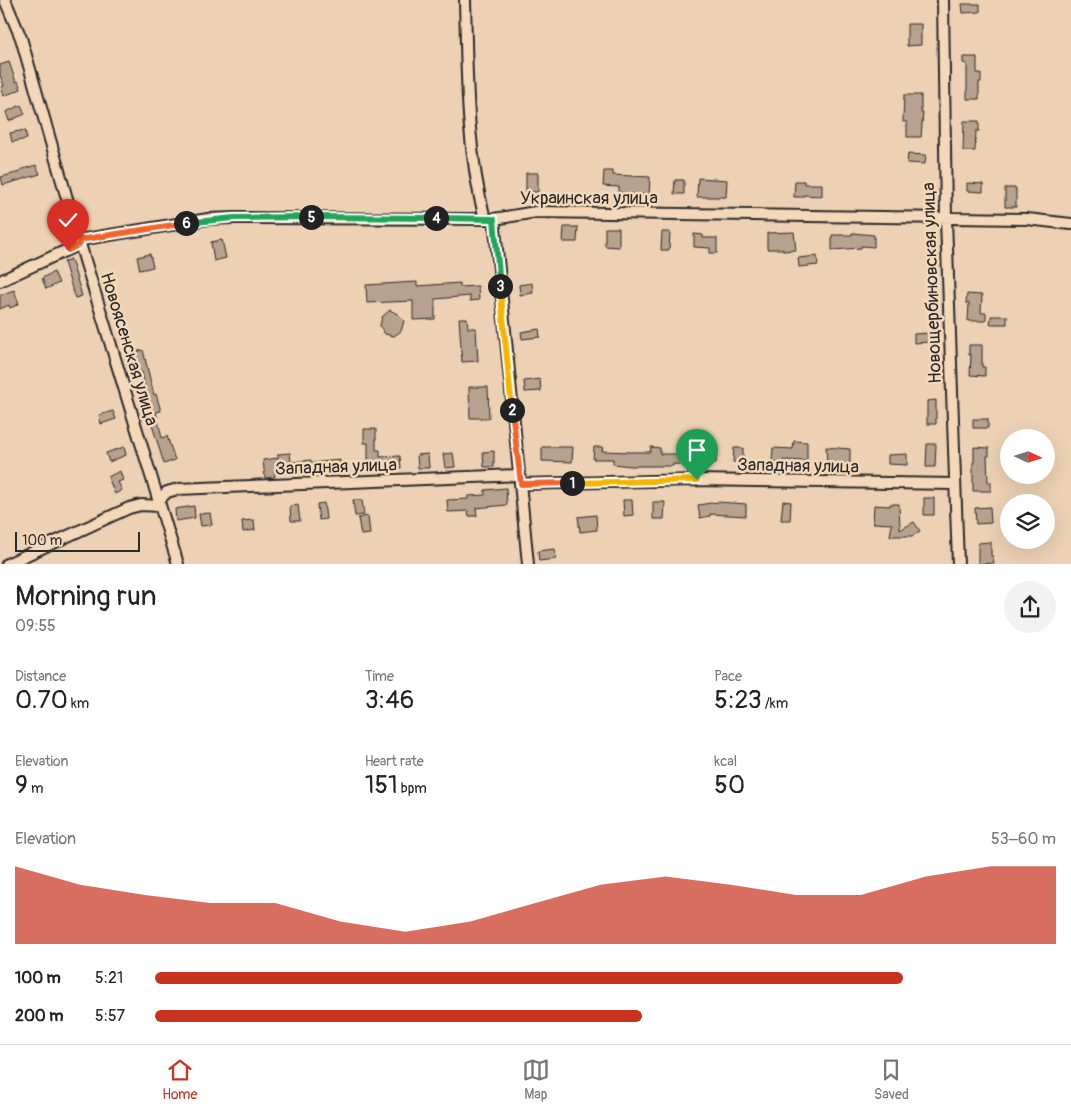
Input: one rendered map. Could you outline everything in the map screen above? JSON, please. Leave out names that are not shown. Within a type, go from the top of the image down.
[{"type":"street","name":"Новоясенская улица","points":[[5,0],[21,38],[80,242],[178,564]]},
{"type":"street","points":[[465,0],[469,131],[477,191],[489,219],[520,479],[528,564]]},
{"type":"street","name":"Новощербиновская улица","points":[[943,0],[946,219],[958,564]]},
{"type":"street","name":"Украинская улица","points":[[0,281],[80,242],[208,219],[489,219],[546,212],[946,219],[1027,218],[1071,224]]},
{"type":"street","name":"Западная улица","points":[[7,564],[129,508],[160,503],[167,492],[178,489],[520,479],[955,484]]},
{"type":"building","points":[[962,4],[980,4],[980,12],[963,13]]},
{"type":"building","points":[[907,24],[921,24],[921,45],[907,46]]},
{"type":"building","points":[[963,57],[977,57],[977,73],[981,73],[979,99],[967,99],[967,64],[963,63]]},
{"type":"building","points":[[9,62],[16,82],[18,81],[21,89],[4,96],[1,87],[4,86],[0,75],[0,65]]},
{"type":"building","points":[[904,95],[921,95],[921,113],[923,113],[921,137],[907,137],[907,122],[903,122]]},
{"type":"building","points":[[21,105],[25,114],[9,121],[6,112]]},
{"type":"building","points":[[964,121],[979,121],[979,131],[976,131],[975,151],[963,151]]},
{"type":"building","points":[[25,130],[27,139],[12,142],[10,133]]},
{"type":"building","points":[[908,154],[926,155],[925,164],[907,163]]},
{"type":"building","points":[[36,165],[40,174],[3,185],[1,177]]},
{"type":"building","points":[[604,171],[613,171],[613,175],[650,177],[649,195],[619,193],[619,187],[603,186]]},
{"type":"building","points":[[526,173],[538,173],[538,192],[526,192]]},
{"type":"building","points":[[698,178],[727,180],[726,197],[697,197]]},
{"type":"building","points":[[675,180],[684,180],[684,194],[674,194]]},
{"type":"building","points":[[795,181],[804,181],[804,184],[822,184],[822,196],[803,195],[803,197],[794,197]]},
{"type":"building","points":[[967,183],[983,184],[983,192],[967,191]]},
{"type":"building","points":[[1005,188],[1016,188],[1016,207],[1005,207]]},
{"type":"building","points":[[564,227],[578,227],[577,242],[563,242]]},
{"type":"building","points":[[605,228],[619,228],[619,247],[605,246]]},
{"type":"building","points":[[662,232],[670,232],[669,250],[661,250]]},
{"type":"building","points":[[794,232],[796,250],[767,249],[767,233]]},
{"type":"building","points":[[852,233],[874,235],[874,247],[861,246],[861,248],[832,250],[832,235],[852,235]]},
{"type":"building","points":[[694,234],[703,235],[703,238],[717,238],[717,253],[710,253],[710,248],[694,247]]},
{"type":"building","points":[[222,240],[226,258],[214,261],[211,242]]},
{"type":"building","points":[[150,254],[153,267],[140,270],[137,257]]},
{"type":"building","points":[[817,256],[818,265],[799,267],[798,258]]},
{"type":"building","points":[[71,259],[82,296],[75,298],[64,262]]},
{"type":"building","points":[[54,272],[59,283],[46,289],[42,278]]},
{"type":"building","points":[[417,282],[417,286],[460,283],[460,287],[478,286],[479,300],[470,301],[470,296],[435,299],[435,319],[413,320],[413,301],[367,303],[366,285]]},
{"type":"building","points":[[532,283],[533,293],[520,295],[519,285]]},
{"type":"building","points":[[14,290],[19,304],[10,308],[9,305],[0,309],[0,295]]},
{"type":"building","points":[[967,294],[982,295],[981,313],[986,313],[986,321],[968,321],[969,303],[966,303]]},
{"type":"building","points":[[390,310],[399,315],[404,321],[401,331],[394,336],[385,334],[380,326],[382,317]]},
{"type":"building","points":[[991,316],[1007,316],[1007,324],[990,324]]},
{"type":"building","points":[[459,318],[467,318],[468,328],[476,328],[478,361],[462,362]]},
{"type":"building","points":[[539,329],[540,337],[522,339],[521,332]]},
{"type":"building","points":[[930,333],[930,342],[914,343],[914,334]]},
{"type":"building","points":[[969,345],[982,345],[982,367],[985,367],[985,376],[970,375],[971,355],[969,355]]},
{"type":"building","points":[[143,350],[154,395],[156,394],[161,411],[156,412],[162,438],[167,436],[175,460],[164,464],[144,398],[147,397],[142,372],[137,374],[131,353]]},
{"type":"building","points":[[540,379],[541,391],[525,392],[524,381]]},
{"type":"building","points":[[469,387],[488,387],[489,418],[470,418]]},
{"type":"building","points":[[936,400],[936,424],[927,424],[927,401]]},
{"type":"building","points":[[113,411],[116,419],[101,424],[99,415]]},
{"type":"building","points":[[973,419],[988,419],[988,428],[973,428]]},
{"type":"building","points":[[364,429],[376,429],[376,450],[380,450],[380,457],[400,456],[401,468],[387,469],[387,465],[368,465],[368,443],[364,443]]},
{"type":"building","points":[[794,441],[807,442],[807,461],[783,460],[783,463],[772,462],[773,448],[793,449]]},
{"type":"building","points":[[927,444],[936,444],[935,467],[926,467]]},
{"type":"building","points":[[684,445],[717,446],[716,463],[694,462],[694,465],[631,466],[613,464],[613,459],[593,459],[594,447],[603,447],[602,451],[650,452],[651,447],[660,448],[660,454],[684,454]]},
{"type":"building","points":[[124,447],[126,455],[109,462],[106,453]]},
{"type":"building","points":[[542,447],[573,447],[572,462],[542,461]]},
{"type":"building","points":[[826,447],[850,449],[850,463],[827,465]]},
{"type":"building","points":[[974,447],[989,448],[989,456],[987,456],[988,482],[991,482],[991,491],[973,491]]},
{"type":"building","points":[[734,448],[743,448],[743,463],[733,462]]},
{"type":"building","points":[[494,451],[494,467],[484,467],[483,452]]},
{"type":"building","points":[[290,453],[291,462],[311,460],[311,463],[340,460],[340,473],[331,473],[331,469],[312,471],[312,474],[302,475],[301,467],[274,469],[275,477],[265,478],[263,460],[278,458],[278,454]]},
{"type":"building","points":[[453,453],[455,467],[445,468],[443,454]]},
{"type":"building","points":[[428,454],[429,468],[418,468],[417,455]]},
{"type":"building","points":[[907,454],[907,465],[888,464],[888,455]]},
{"type":"building","points":[[120,471],[123,480],[118,482],[122,490],[115,494],[108,477]]},
{"type":"building","points":[[506,488],[507,505],[476,508],[477,516],[469,516],[468,511],[448,512],[447,500],[468,499],[468,496],[485,495],[485,490]]},
{"type":"building","points":[[924,498],[934,498],[934,515],[924,515]]},
{"type":"building","points":[[353,500],[362,500],[364,515],[355,516]]},
{"type":"building","points":[[623,500],[632,500],[633,515],[624,516]]},
{"type":"building","points":[[783,501],[791,502],[790,520],[781,520]]},
{"type":"building","points":[[653,502],[665,502],[664,519],[653,519]]},
{"type":"building","points":[[718,502],[746,504],[746,516],[710,514],[710,516],[700,518],[698,505]]},
{"type":"building","points":[[324,503],[326,519],[319,520],[317,504]]},
{"type":"building","points":[[890,504],[899,504],[900,530],[914,522],[920,531],[912,536],[890,536],[892,524],[873,523],[874,505],[890,506]]},
{"type":"building","points":[[298,505],[300,521],[291,521],[290,506]]},
{"type":"building","points":[[194,506],[195,518],[176,521],[175,509]]},
{"type":"building","points":[[990,507],[991,523],[976,524],[975,508]]},
{"type":"building","points":[[210,513],[212,525],[201,526],[199,514]]},
{"type":"building","points":[[596,515],[597,530],[580,532],[578,517]]},
{"type":"building","points":[[368,516],[370,534],[361,535],[358,518]]},
{"type":"building","points":[[254,520],[255,530],[243,532],[242,521]]},
{"type":"building","points":[[991,542],[991,556],[993,556],[994,563],[978,564],[978,543]]},
{"type":"building","points":[[555,549],[556,559],[539,561],[538,551]]},
{"type":"route","points":[[68,250],[80,244],[79,240],[208,219],[341,217],[494,219],[521,484],[697,480]]}]
